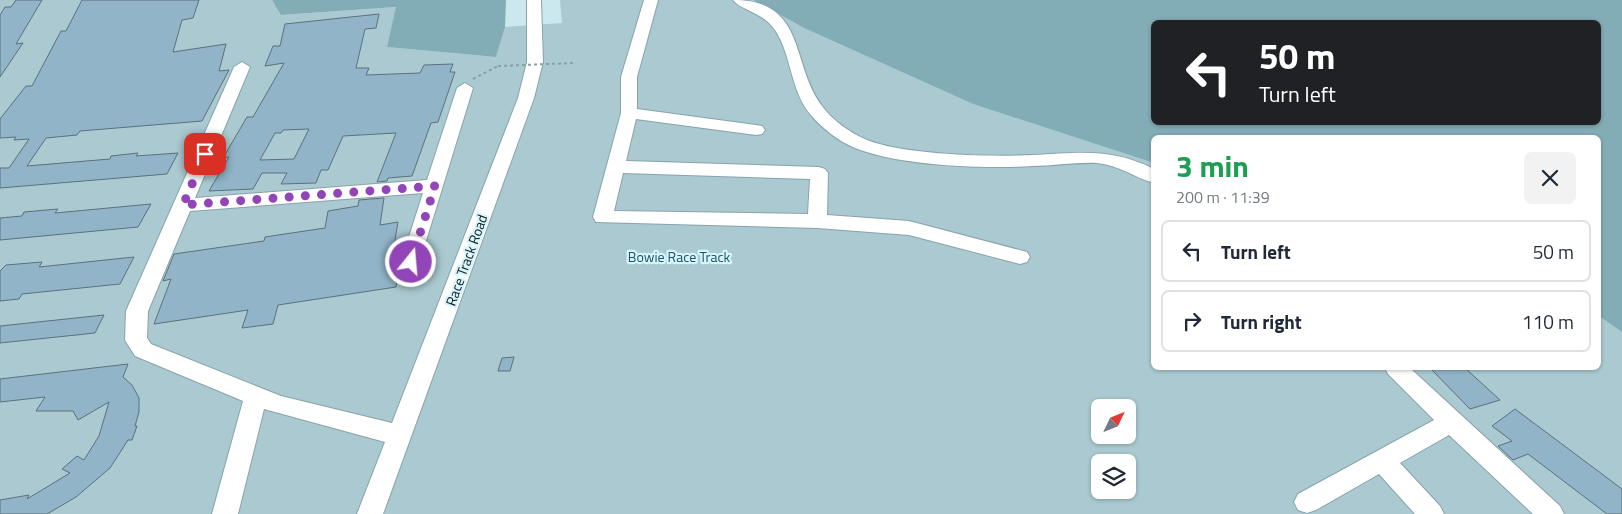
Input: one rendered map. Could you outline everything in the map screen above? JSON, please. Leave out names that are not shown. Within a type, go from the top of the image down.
[{"type":"street","name":"Race Track Road","points":[[370,514],[526,98],[535,62],[534,0]]},
{"type":"street","points":[[651,0],[629,77],[629,113],[617,168],[603,217],[817,221],[909,228],[1020,257]]},
{"type":"street","points":[[740,0],[754,5],[778,20],[787,36],[799,75],[813,106],[830,124],[854,140],[894,153],[948,158],[1020,161],[1083,157],[1108,159],[1126,163],[1151,176]]},
{"type":"street","points":[[242,68],[137,311],[136,340],[143,350],[278,405],[400,435]]},
{"type":"street","points":[[411,262],[465,88]]},
{"type":"street","points":[[629,113],[756,130]]},
{"type":"street","points":[[617,168],[819,173],[817,221]]},
{"type":"street","points":[[183,205],[435,186]]},
{"type":"street","points":[[1398,370],[1450,422],[1551,514]]},
{"type":"street","points":[[226,514],[256,396]]},
{"type":"street","points":[[1307,502],[1450,422]]},
{"type":"street","points":[[1382,460],[1431,514]]},
{"type":"path","points":[[465,88],[473,78],[498,66],[574,63]]},
{"type":"green space","name":"Bowie Race Track","points":[[0,0],[272,0],[282,15],[397,7],[387,47],[496,57],[505,27],[562,23],[560,0],[752,0],[804,28],[973,104],[1151,162],[1151,370],[1601,370],[1601,317],[1622,332],[1622,514],[0,514]]},
{"type":"shaded area","points":[[272,0],[506,0],[505,27],[496,57],[387,47],[396,7],[281,15]]},
{"type":"shaded area","points":[[753,0],[1622,0],[1622,332],[1601,317],[1601,135],[1151,135],[1151,162],[973,104],[804,28]]},
{"type":"building","points":[[16,0],[42,0],[16,44],[23,43],[0,77],[0,15],[5,7],[11,7]]},
{"type":"building","points":[[82,0],[199,0],[193,18],[182,20],[173,52],[226,44],[219,71],[229,70],[202,121],[80,131],[77,135],[46,138],[27,166],[110,159],[111,156],[138,153],[136,156],[178,153],[167,174],[0,188],[0,168],[9,168],[29,139],[14,140],[16,137],[0,138],[0,119],[26,86],[32,86],[61,31],[66,31]]},
{"type":"building","points":[[379,14],[376,28],[365,29],[356,68],[369,68],[366,75],[420,73],[424,65],[453,64],[450,72],[455,72],[438,122],[431,123],[412,176],[388,178],[387,181],[377,182],[396,133],[343,136],[328,170],[321,170],[316,183],[281,184],[287,173],[262,173],[253,189],[209,191],[229,157],[223,158],[247,117],[253,117],[284,63],[265,66],[273,46],[280,46],[285,24]],"holes":[[[309,129],[294,159],[260,160],[275,133],[281,133],[283,130]]]},
{"type":"building","points":[[384,198],[380,225],[398,222],[391,264],[400,263],[396,287],[278,305],[273,324],[242,328],[248,310],[154,324],[171,279],[163,281],[174,254],[264,241],[265,237],[325,228],[328,211],[358,206],[359,200]]},
{"type":"building","points":[[151,204],[138,227],[0,240],[0,218],[22,216],[24,212],[58,209],[55,213]]},
{"type":"building","points":[[134,257],[120,284],[22,294],[19,299],[0,301],[0,271],[6,265],[42,262],[39,267]]},
{"type":"building","points":[[104,315],[95,333],[0,343],[0,326]]},
{"type":"building","points":[[514,357],[510,371],[498,371],[502,358]]},
{"type":"building","points":[[128,364],[123,377],[132,385],[139,398],[139,412],[135,426],[137,426],[132,440],[128,440],[110,468],[76,497],[47,514],[0,514],[0,500],[29,495],[27,499],[70,473],[62,469],[77,456],[84,460],[99,436],[109,402],[78,420],[73,411],[36,411],[45,397],[0,402],[0,379]]},
{"type":"building","points":[[1432,370],[1467,370],[1500,400],[1470,409]]},
{"type":"building","points":[[1515,409],[1622,489],[1622,514],[1607,514],[1528,454],[1513,460],[1498,446],[1512,441],[1492,426]]},
{"type":"route","points":[[205,154],[183,205],[435,186],[411,262]]}]
